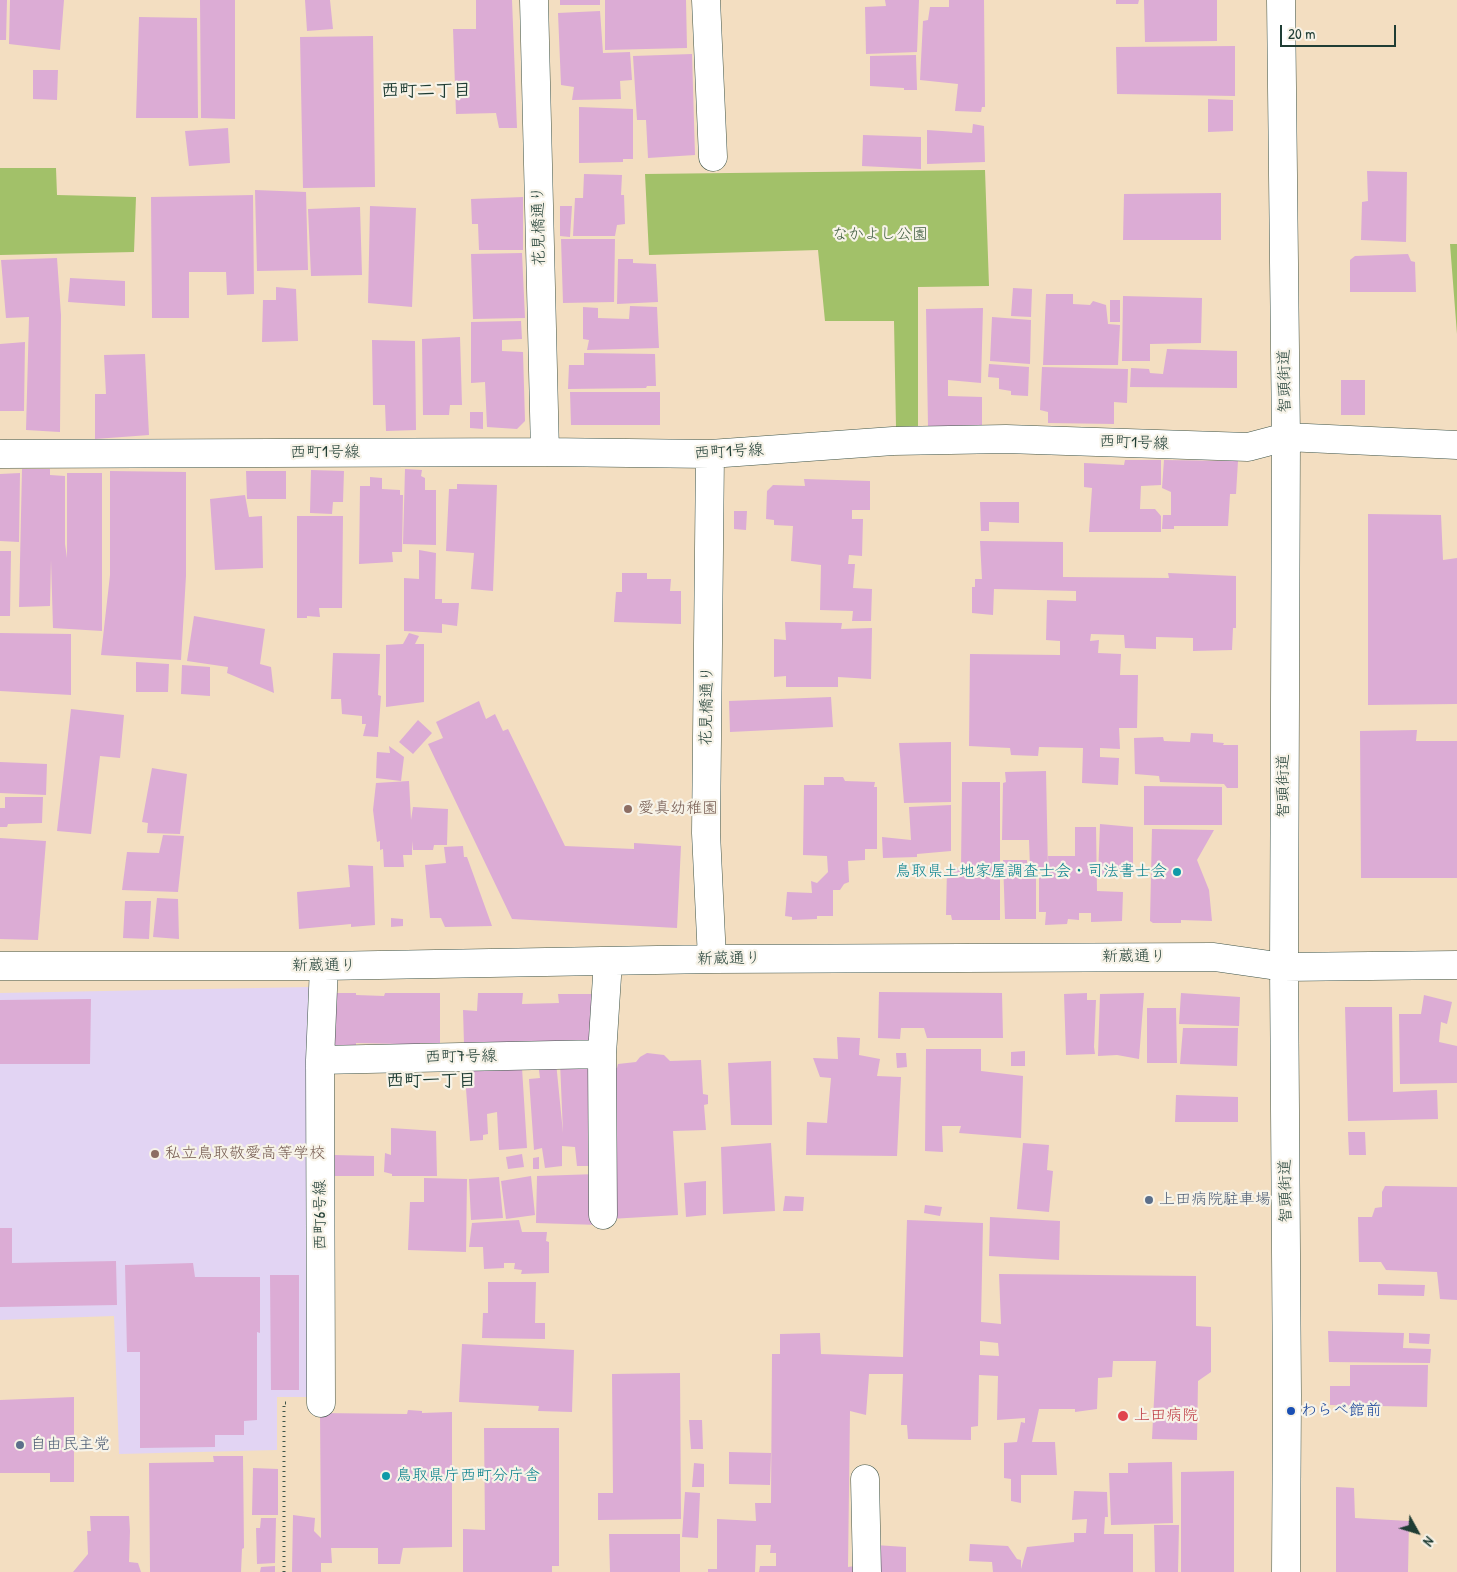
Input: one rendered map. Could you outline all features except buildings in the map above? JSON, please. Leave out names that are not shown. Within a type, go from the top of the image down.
[{"type":"street","name":"花見橋通り","points":[[534,0],[545,452]]},
{"type":"street","points":[[706,0],[713,158]]},
{"type":"street","name":"智頭街道","points":[[1281,0],[1286,437],[1284,967],[1287,1385],[1286,1572]]},
{"type":"street","name":"西町1号線","points":[[0,454],[545,452],[710,454],[893,441],[1006,439],[1248,447],[1286,437],[1457,445]]},
{"type":"street","name":"花見橋通り","points":[[710,454],[706,833],[712,959]]},
{"type":"street","name":"新蔵通り","points":[[0,966],[324,966],[712,959],[1214,957],[1284,967],[1457,965]]},
{"type":"street","points":[[603,1215],[602,1054],[608,961]]},
{"type":"street","name":"西町6号線","points":[[321,1403],[320,1060],[324,966]]},
{"type":"street","name":"西町7号線","points":[[320,1060],[602,1054]]},
{"type":"street","points":[[865,1479],[867,1572]]},
{"type":"path","points":[[284,1572],[284,1402],[321,1403]]},
{"type":"shaded area","name":"私立鳥取敬愛高等学校","points":[[310,987],[311,1397],[277,1397],[277,1450],[119,1454],[114,1316],[0,1320],[0,993]]},
{"type":"green space","points":[[0,168],[56,168],[57,195],[136,197],[134,252],[0,255]]},
{"type":"green space","name":"なかよし公園","points":[[985,170],[989,286],[918,287],[918,426],[896,427],[894,321],[825,321],[818,250],[649,255],[645,174]]},
{"type":"green space","points":[[1450,244],[1457,244],[1457,334]]},
{"type":"place","name":"愛真幼稚園","points":[[628,809]]},
{"type":"place","name":"鳥取県土地家屋調査士会・司法書士会","points":[[1177,872]]},
{"type":"place","name":"私立鳥取敬愛高等学校","points":[[155,1154]]},
{"type":"place","name":"上田病院駐車場","points":[[1149,1200]]},
{"type":"place","name":"わらべ館前","points":[[1291,1411]]},
{"type":"place","name":"上田病院","points":[[1123,1416]]},
{"type":"place","name":"自由民主党","points":[[20,1445]]},
{"type":"place","name":"鳥取県庁西町分庁舎","points":[[386,1476]]},
{"type":"district","name":"西町二丁目","points":[[426,91]]},
{"type":"district","name":"西町一丁目","points":[[431,1081]]}]
